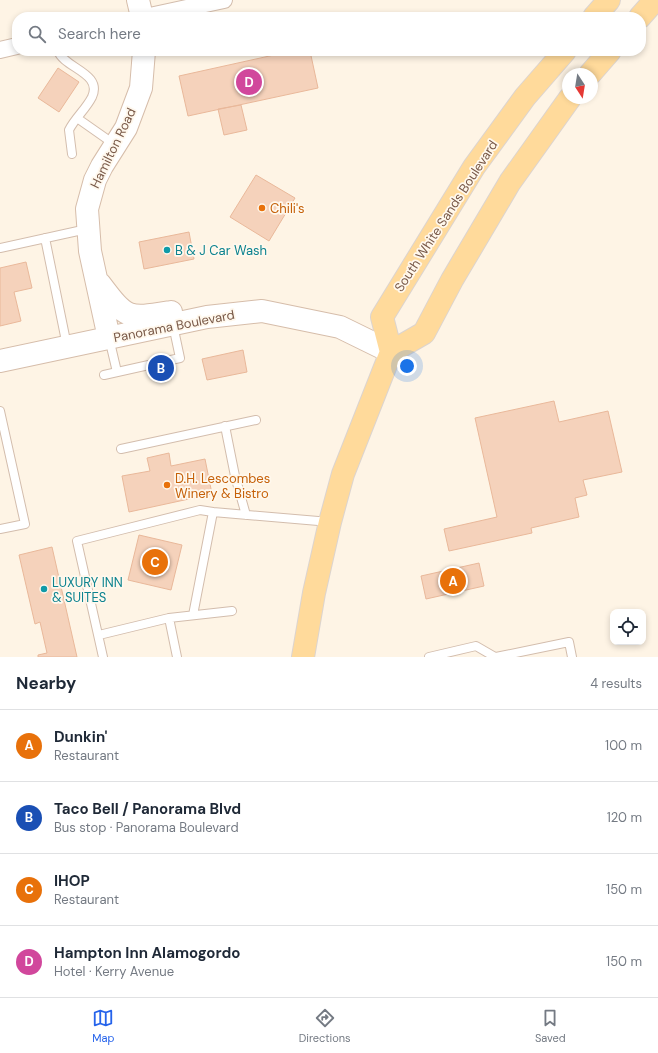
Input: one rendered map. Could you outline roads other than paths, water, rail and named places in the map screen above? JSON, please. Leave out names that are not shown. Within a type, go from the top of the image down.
[{"type":"main road","points":[[138,0],[141,12]]},
{"type":"main road","points":[[598,12],[609,0]]},
{"type":"main road","points":[[644,12],[655,0]]},
{"type":"main road","name":"Hamilton Road","points":[[109,338],[90,251],[86,209],[95,180],[126,128],[141,88],[144,56]]},
{"type":"main road","name":"South White Sands Boulevard","points":[[391,352],[382,317],[474,167],[525,97],[561,56]]},
{"type":"main road","points":[[595,68],[606,56]]},
{"type":"main road","points":[[303,657],[314,593],[330,522],[343,474],[391,352],[424,333],[452,280],[510,182],[566,104]]},
{"type":"main road","points":[[95,277],[117,307],[128,315],[145,316],[184,310],[207,317]]},
{"type":"main road","name":"Panorama Boulevard","points":[[0,361],[207,317],[262,311],[340,327],[391,352]]},
{"type":"street","points":[[168,12],[224,0]]},
{"type":"street","points":[[0,50],[12,47]]},
{"type":"lane","points":[[61,56],[63,59],[85,73],[91,80],[93,87],[93,95],[69,130],[72,154]]},
{"type":"lane","points":[[77,118],[115,145]]},
{"type":"lane","points":[[0,248],[88,228]]},
{"type":"lane","points":[[45,238],[68,347]]},
{"type":"lane","points":[[104,375],[180,358],[173,324]]},
{"type":"lane","points":[[109,338],[117,372]]},
{"type":"lane","points":[[0,411],[25,524],[0,529]]},
{"type":"lane","points":[[121,449],[256,420]]},
{"type":"lane","points":[[225,426],[235,476],[246,514]]},
{"type":"lane","points":[[104,657],[77,541],[200,510],[330,522]]},
{"type":"lane","points":[[193,615],[213,512]]},
{"type":"lane","points":[[99,635],[169,618],[232,611]]},
{"type":"lane","points":[[169,618],[177,657]]},
{"type":"lane","points":[[429,657],[476,646],[495,657],[569,642],[572,657]]},
{"type":"place","name":"Hampton Inn Alamogordo","points":[[249,82]]},
{"type":"place","name":"Chili's","points":[[262,208]]},
{"type":"place","name":"B & J Car Wash","points":[[167,250]]},
{"type":"place","name":"Taco Bell / Panorama Blvd","points":[[161,368]]},
{"type":"place","name":"D.H. Lescombes Winery & Bistro","points":[[167,485]]},
{"type":"place","name":"IHOP","points":[[155,562]]},
{"type":"place","name":"Dunkin'","points":[[453,581]]},
{"type":"place","name":"LUXURY INN & SUITES","points":[[44,589]]}]
